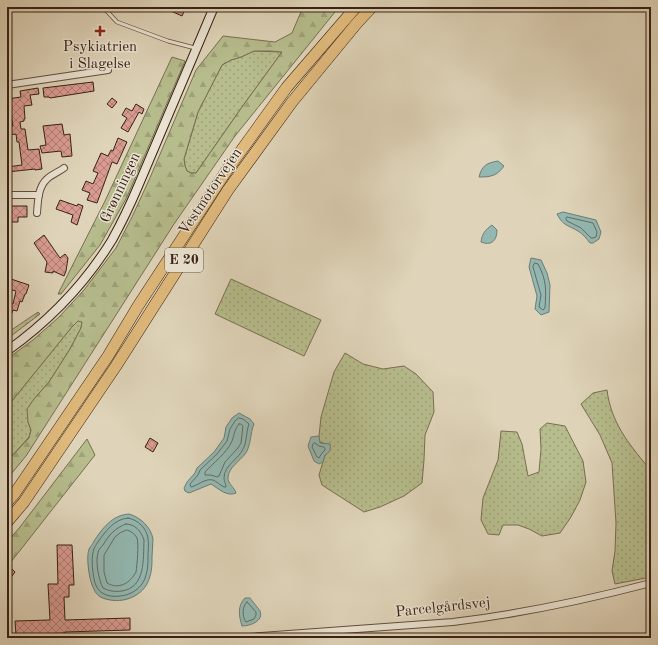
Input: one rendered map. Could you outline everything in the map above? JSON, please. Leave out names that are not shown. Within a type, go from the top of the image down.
[{"type":"highway","name":"Vestmotorvejen","points":[[7,502],[15,493],[108,356],[138,306],[225,172],[287,87],[356,7]]},
{"type":"highway","name":"Vestmotorvejen","points":[[7,522],[24,502],[116,366],[228,190],[292,102],[372,7]]},
{"type":"main road","name":"Grønningen","points":[[7,351],[47,319],[72,294],[112,240],[139,184],[214,7]]},
{"type":"street","points":[[7,85],[108,70]]},
{"type":"street","points":[[37,213],[42,184],[48,178],[64,168]]},
{"type":"street","points":[[7,195],[39,195]]},
{"type":"street","name":"Parcelgårdsvej","points":[[235,638],[453,622],[488,618],[600,596],[651,583]]},
{"type":"lane","points":[[103,7],[117,22],[168,41],[196,48]]},
{"type":"green space","points":[[303,7],[339,7],[235,136],[174,224],[26,456],[7,479],[7,460],[29,438],[31,430],[28,422],[27,409],[49,382],[70,349],[81,328],[82,322],[78,321],[71,328],[7,407],[7,359],[33,340],[59,317],[84,290],[116,248],[149,180],[196,70],[223,36],[275,42],[292,33]],"holes":[[[254,51],[282,52],[196,173],[187,171],[184,159],[198,112],[222,65]]]},
{"type":"green space","points":[[254,51],[282,52],[196,173],[187,171],[184,159],[198,112],[222,65]]},
{"type":"green space","points":[[172,57],[185,61],[127,197],[100,245],[61,294],[58,294],[105,201]]},
{"type":"green space","points":[[231,279],[321,320],[304,356],[215,314]]},
{"type":"green space","points":[[38,312],[40,314],[7,339],[7,333]]},
{"type":"green space","points":[[78,321],[82,321],[81,328],[70,349],[49,382],[34,399],[28,422],[31,430],[29,437],[7,460],[7,407]]},
{"type":"green space","points":[[345,353],[363,364],[383,369],[404,366],[416,374],[433,392],[434,412],[425,435],[422,483],[404,496],[380,507],[364,512],[322,485],[319,475],[325,455],[324,443],[320,443],[319,436],[321,417],[334,372]]},
{"type":"green space","points":[[607,390],[609,402],[616,422],[627,441],[651,469],[651,577],[615,584],[612,571],[615,551],[616,523],[612,463],[600,435],[581,404],[593,393]]},
{"type":"green space","points":[[547,423],[565,426],[583,461],[586,482],[580,500],[571,517],[560,533],[542,536],[518,525],[503,525],[499,535],[488,534],[481,520],[483,498],[498,460],[501,431],[517,432],[522,444],[528,476],[539,472],[541,449],[540,429]]},
{"type":"green space","points":[[87,439],[95,455],[7,567],[7,542]]},
{"type":"water","points":[[498,161],[504,166],[499,172],[490,176],[479,177],[483,167]]},
{"type":"water","points":[[563,212],[596,220],[601,232],[599,239],[593,243],[590,243],[580,232],[566,225],[561,221],[557,214]]},
{"type":"water","points":[[492,225],[497,230],[495,240],[490,243],[481,242],[484,232]]},
{"type":"water","points":[[531,258],[541,260],[547,273],[550,285],[549,312],[541,315],[535,309],[537,296],[529,267]]},
{"type":"water","points":[[239,413],[250,419],[254,424],[247,451],[232,467],[229,473],[228,479],[236,493],[226,493],[211,484],[189,493],[185,491],[184,488],[187,482],[195,473],[197,468],[214,452],[224,438],[226,427],[232,418]]},
{"type":"water","points":[[319,436],[320,443],[330,444],[330,451],[325,455],[323,462],[319,464],[314,461],[308,446],[311,437]]},
{"type":"water","points":[[129,514],[137,517],[144,523],[152,535],[151,574],[144,588],[135,596],[116,601],[106,599],[98,596],[92,585],[88,567],[89,549],[108,523],[117,517]]},
{"type":"water","points":[[245,598],[250,598],[260,611],[261,615],[256,622],[242,626],[240,608],[242,601]]},
{"type":"building","points":[[162,7],[186,7],[182,16]]},
{"type":"building","points":[[93,82],[94,91],[50,98],[44,97],[43,88]]},
{"type":"building","points":[[38,88],[39,94],[30,95],[32,105],[24,106],[25,119],[24,121],[20,122],[21,129],[25,129],[28,150],[39,149],[42,169],[7,172],[7,167],[22,165],[19,142],[17,142],[16,134],[9,135],[8,127],[13,126],[10,108],[7,108],[7,99],[21,97],[20,91]]},
{"type":"building","points":[[112,98],[117,102],[112,108],[107,104]]},
{"type":"building","points":[[136,104],[144,109],[142,114],[139,112],[128,132],[121,128],[127,118],[122,115],[126,108],[132,111]]},
{"type":"building","points":[[62,124],[64,135],[70,134],[72,156],[62,157],[61,151],[42,153],[40,146],[46,145],[43,126]]},
{"type":"building","points":[[118,138],[127,142],[117,164],[112,162],[97,203],[87,200],[90,193],[82,190],[86,181],[93,184],[98,173],[93,171],[101,153],[108,156],[111,150],[113,151]]},
{"type":"building","points":[[60,200],[77,206],[78,204],[83,206],[77,225],[71,222],[73,215],[56,209]]},
{"type":"building","points":[[7,206],[27,206],[27,217],[18,217],[18,222],[11,222],[11,217],[7,217]]},
{"type":"building","points":[[44,235],[60,258],[65,254],[68,258],[64,276],[53,271],[53,273],[45,272],[47,262],[34,243]]},
{"type":"building","points":[[11,279],[29,285],[22,302],[20,301],[17,311],[13,310],[12,313],[7,311],[10,303],[13,304],[16,291],[8,289]]},
{"type":"building","points":[[150,438],[158,443],[153,452],[145,447]]},
{"type":"building","points":[[57,545],[72,545],[74,585],[69,585],[69,597],[64,597],[65,620],[130,618],[130,630],[16,635],[15,621],[50,620],[48,584],[58,584]]},
{"type":"building","points":[[11,568],[15,572],[7,583],[7,573]]},
{"type":"place","name":"Psykiatrien i Slagelse","points":[[100,31]]}]
